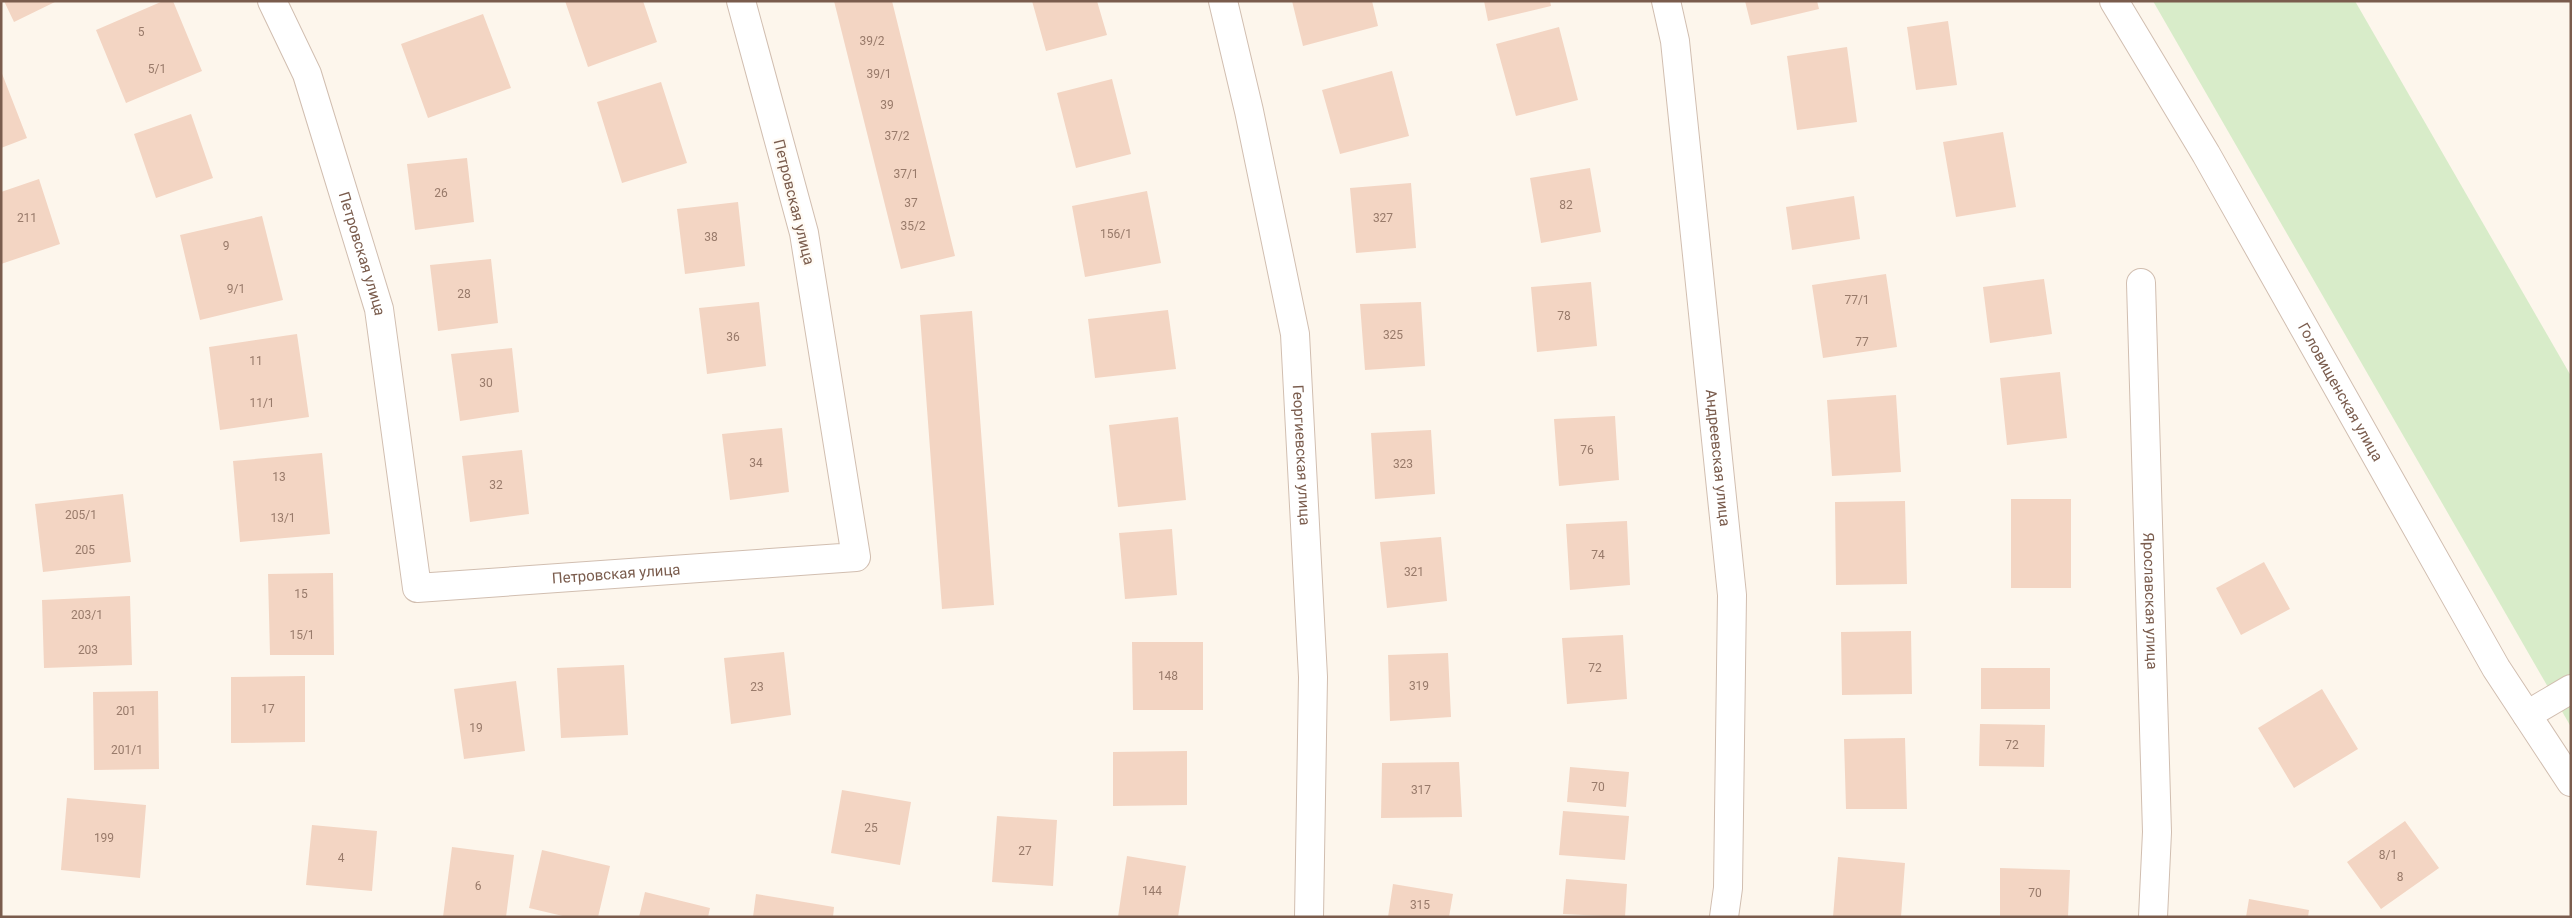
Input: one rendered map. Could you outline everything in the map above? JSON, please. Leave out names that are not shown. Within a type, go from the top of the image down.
[{"type":"street","name":"Петровская улица","points":[[272,1],[307,74],[379,309],[417,588],[856,557],[804,233],[741,1]]},
{"type":"street","name":"Георгиевская улица","points":[[1223,1],[1249,112],[1295,334],[1313,677],[1309,917]]},
{"type":"street","name":"Андреевская улица","points":[[1666,1],[1675,41],[1732,595],[1728,888],[1724,917]]},
{"type":"street","name":"Головищенская улица","points":[[2114,1],[2206,154],[2496,668],[2571,782]]},
{"type":"street","name":"Ярославская улица","points":[[2141,283],[2157,832],[2153,917]]},
{"type":"street","points":[[2527,715],[2571,689]]},
{"type":"green space","points":[[2153,1],[2355,1],[2571,376],[2571,727]]},
{"type":"building","points":[[4,1],[57,1],[14,22]]},
{"type":"building","points":[[163,1],[173,1],[202,71],[126,103],[96,30]]},
{"type":"building","points":[[565,1],[643,1],[657,42],[588,67]]},
{"type":"building","points":[[834,1],[892,1],[955,256],[901,269]]},
{"type":"building","points":[[1032,1],[1097,1],[1107,35],[1046,51]]},
{"type":"building","points":[[1292,1],[1372,1],[1378,26],[1303,46]]},
{"type":"building","points":[[1484,1],[1550,1],[1551,6],[1488,21]]},
{"type":"building","points":[[1745,1],[1817,1],[1819,9],[1751,25]]},
{"type":"building","points":[[483,14],[511,88],[428,118],[401,44]]},
{"type":"building","points":[[1948,21],[1957,85],[1916,90],[1907,27]]},
{"type":"building","points":[[1559,27],[1578,100],[1516,116],[1496,44]]},
{"type":"building","points":[[1847,47],[1857,122],[1797,130],[1787,56]]},
{"type":"building","points":[[1,71],[27,138],[1,148]]},
{"type":"building","points":[[1392,71],[1409,136],[1340,154],[1322,90]]},
{"type":"building","points":[[1112,79],[1131,154],[1076,168],[1057,93]]},
{"type":"building","points":[[661,82],[687,163],[622,183],[597,102]]},
{"type":"building","points":[[191,114],[213,178],[156,198],[134,134]]},
{"type":"building","points":[[2003,132],[2016,207],[1956,217],[1943,142]]},
{"type":"building","points":[[467,158],[474,222],[415,230],[407,164]]},
{"type":"building","points":[[1590,168],[1601,232],[1541,243],[1530,178]]},
{"type":"building","points":[[39,179],[60,244],[1,264],[1,192]]},
{"type":"building","points":[[1411,183],[1416,248],[1356,253],[1350,188]]},
{"type":"building","points":[[1147,191],[1161,263],[1085,277],[1072,206]]},
{"type":"building","points":[[1854,196],[1860,239],[1792,250],[1786,207]]},
{"type":"building","points":[[738,202],[745,266],[685,274],[677,209]]},
{"type":"building","points":[[262,216],[283,300],[200,320],[180,235]]},
{"type":"building","points":[[491,259],[498,323],[438,331],[430,265]]},
{"type":"building","points":[[1886,274],[1897,347],[1823,358],[1812,285]]},
{"type":"building","points":[[2044,279],[2052,334],[1990,343],[1983,287]]},
{"type":"building","points":[[1591,282],[1597,346],[1537,352],[1531,287]]},
{"type":"building","points":[[759,302],[766,366],[707,374],[699,308]]},
{"type":"building","points":[[1421,302],[1425,366],[1365,370],[1360,304]]},
{"type":"building","points":[[1168,310],[1176,369],[1095,378],[1088,319]]},
{"type":"building","points":[[972,311],[994,605],[942,609],[920,315]]},
{"type":"building","points":[[297,334],[309,417],[220,430],[209,347]]},
{"type":"building","points":[[512,348],[519,412],[460,421],[451,354]]},
{"type":"building","points":[[2060,372],[2067,438],[2007,445],[2000,378]]},
{"type":"building","points":[[1896,395],[1901,472],[1832,476],[1827,400]]},
{"type":"building","points":[[1615,416],[1619,480],[1559,486],[1554,419]]},
{"type":"building","points":[[1178,417],[1186,500],[1118,507],[1109,425]]},
{"type":"building","points":[[782,428],[789,492],[730,500],[722,434]]},
{"type":"building","points":[[1431,430],[1435,494],[1375,499],[1371,433]]},
{"type":"building","points":[[522,450],[529,514],[470,522],[462,456]]},
{"type":"building","points":[[322,453],[330,534],[240,542],[233,461]]},
{"type":"building","points":[[123,494],[131,562],[43,572],[35,504]]},
{"type":"building","points":[[2011,499],[2071,499],[2071,588],[2011,588]]},
{"type":"building","points":[[1905,501],[1907,584],[1836,585],[1835,502]]},
{"type":"building","points":[[1627,521],[1630,585],[1570,590],[1566,524]]},
{"type":"building","points":[[1172,529],[1177,595],[1125,599],[1119,533]]},
{"type":"building","points":[[1441,537],[1447,601],[1387,608],[1380,542]]},
{"type":"building","points":[[2264,562],[2290,609],[2241,635],[2216,588]]},
{"type":"building","points":[[333,573],[334,655],[270,655],[268,574]]},
{"type":"building","points":[[130,596],[132,665],[44,668],[42,600]]},
{"type":"building","points":[[1911,631],[1912,694],[1842,695],[1841,632]]},
{"type":"building","points":[[1623,635],[1627,699],[1567,704],[1562,638]]},
{"type":"building","points":[[1132,642],[1203,642],[1203,710],[1133,710]]},
{"type":"building","points":[[784,652],[791,715],[731,724],[724,658]]},
{"type":"building","points":[[1448,653],[1451,717],[1390,721],[1388,655]]},
{"type":"building","points":[[624,665],[628,735],[561,738],[557,668]]},
{"type":"building","points":[[1981,668],[2050,668],[2050,709],[1981,709]]},
{"type":"building","points":[[305,676],[305,742],[231,743],[231,677]]},
{"type":"building","points":[[516,681],[525,751],[464,759],[454,689]]},
{"type":"building","points":[[2322,689],[2358,749],[2294,788],[2258,728]]},
{"type":"building","points":[[158,691],[159,769],[94,770],[93,692]]},
{"type":"building","points":[[1980,724],[2045,725],[2044,767],[1979,766]]},
{"type":"building","points":[[1905,738],[1907,809],[1846,809],[1844,739]]},
{"type":"building","points":[[1187,751],[1187,805],[1113,806],[1113,752]]},
{"type":"building","points":[[1459,762],[1462,817],[1381,818],[1382,763]]},
{"type":"building","points":[[1570,767],[1629,772],[1626,807],[1567,802]]},
{"type":"building","points":[[842,790],[911,802],[900,865],[831,853]]},
{"type":"building","points":[[67,798],[146,805],[140,878],[61,870]]},
{"type":"building","points":[[1563,811],[1629,816],[1625,860],[1559,855]]},
{"type":"building","points":[[997,816],[1057,820],[1053,886],[992,882]]},
{"type":"building","points":[[2405,821],[2439,868],[2381,909],[2347,862]]},
{"type":"building","points":[[312,825],[377,831],[372,891],[306,885]]},
{"type":"building","points":[[452,847],[514,855],[506,917],[443,917]]},
{"type":"building","points":[[542,850],[610,866],[598,917],[567,917],[529,908]]},
{"type":"building","points":[[1127,856],[1186,866],[1178,917],[1118,917]]},
{"type":"building","points":[[1838,857],[1905,863],[1901,917],[1833,917]]},
{"type":"building","points":[[2000,868],[2070,870],[2068,917],[2000,917]]},
{"type":"building","points":[[1566,879],[1627,884],[1625,917],[1563,914]]},
{"type":"building","points":[[1393,884],[1453,894],[1449,917],[1388,917]]},
{"type":"building","points":[[645,892],[710,908],[708,917],[639,917]]},
{"type":"building","points":[[756,894],[834,907],[833,917],[753,917]]},
{"type":"building","points":[[2249,899],[2309,910],[2308,917],[2246,917]]}]
